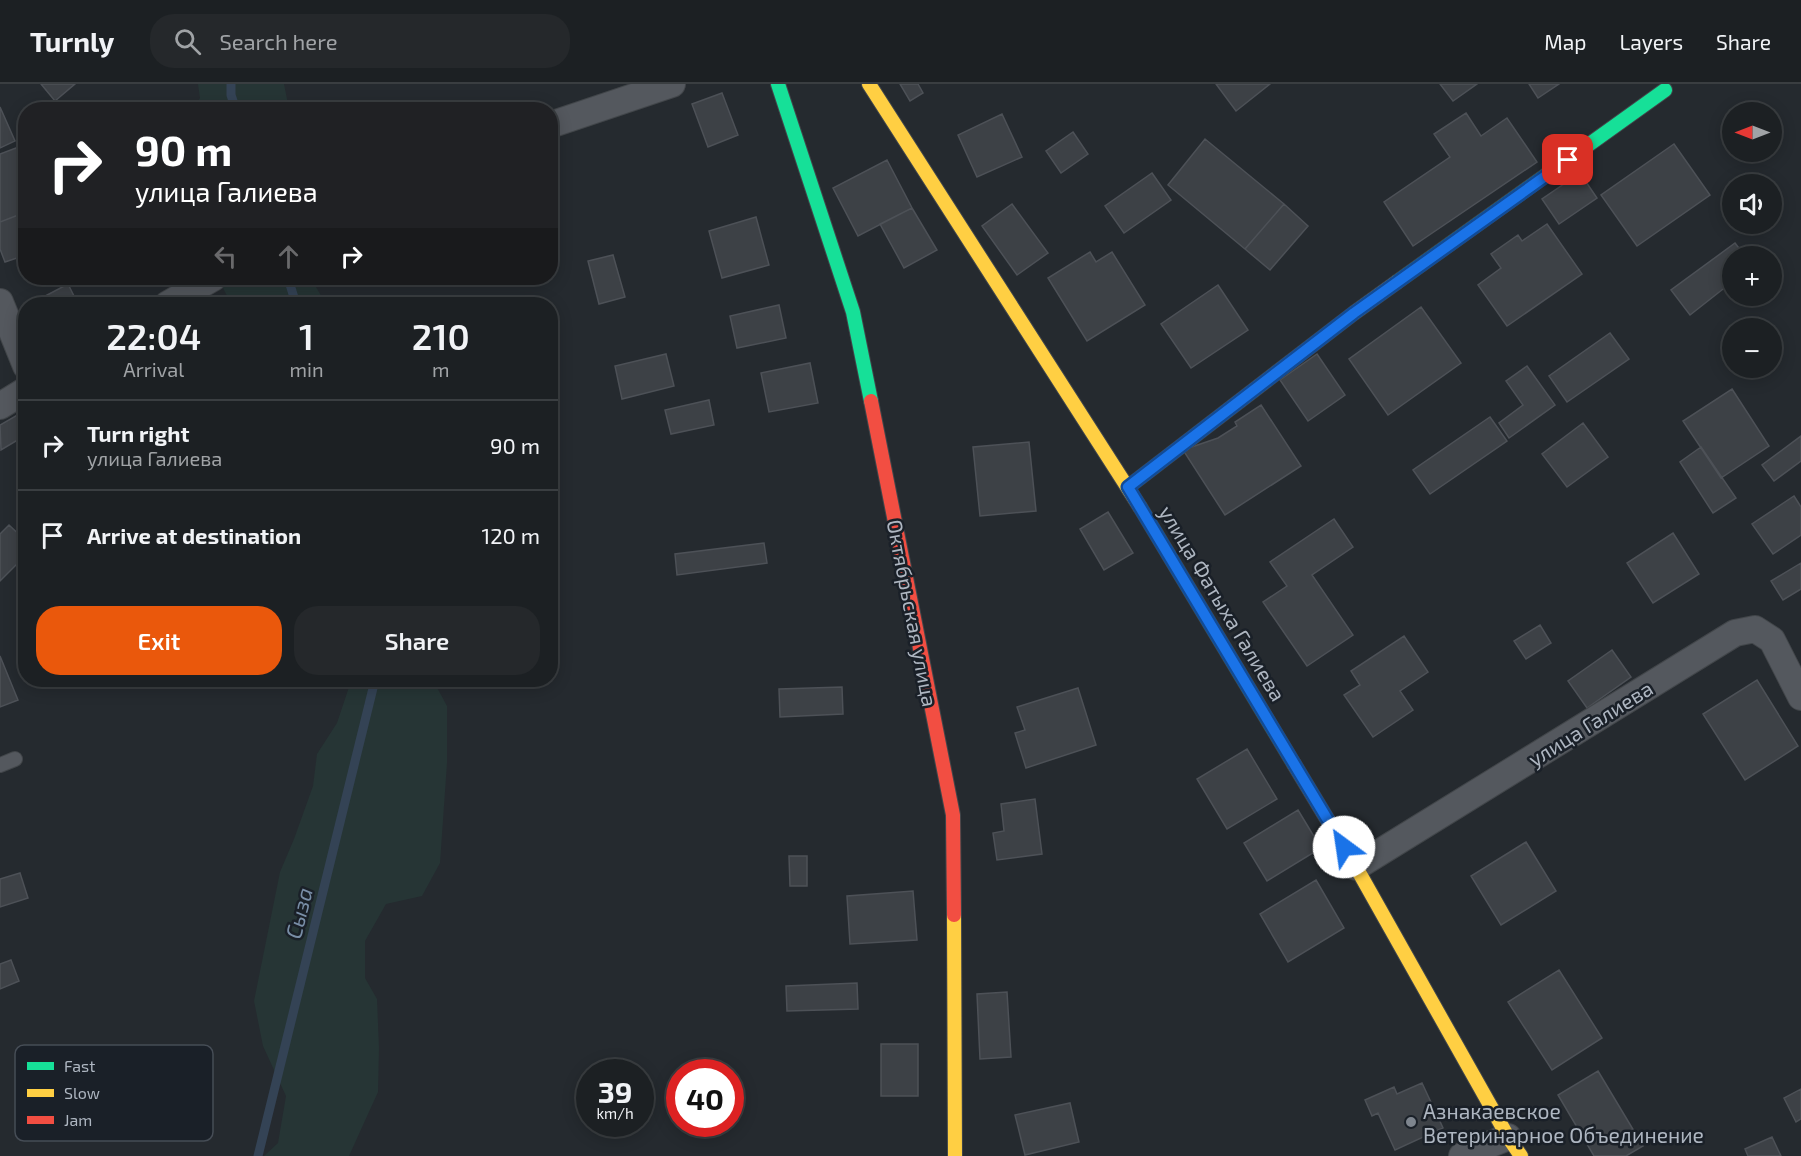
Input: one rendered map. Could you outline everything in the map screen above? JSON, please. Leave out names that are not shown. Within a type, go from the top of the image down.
[{"type":"street","name":"Октябрьская улица","points":[[778,84],[853,312],[953,815],[955,1156]]},
{"type":"street","name":"улица Фатыха Галиева","points":[[869,84],[1128,487],[1356,867],[1514,1147]]},
{"type":"street","points":[[558,122],[657,86]]},
{"type":"street","points":[[1128,487],[1354,313],[1665,90]]},
{"type":"street","points":[[180,297],[201,285]]},
{"type":"street","points":[[0,302],[18,346]]},
{"type":"street","points":[[0,406],[18,395]]},
{"type":"street","name":"улица Галиева","points":[[1356,867],[1735,633],[1755,629],[1772,640],[1801,697]]},
{"type":"street","points":[[1462,1156],[1514,1147]]},
{"type":"lane","points":[[0,765],[15,759]]},
{"type":"shaded area","points":[[198,84],[284,84],[288,102],[197,102],[200,98]]},
{"type":"shaded area","points":[[222,285],[316,285],[322,297],[228,297]]},
{"type":"shaded area","points":[[349,687],[437,687],[447,706],[447,763],[440,863],[422,896],[386,904],[365,941],[365,978],[377,999],[378,1092],[349,1156],[264,1156],[278,1143],[286,1096],[263,1046],[254,1001],[280,872],[313,786],[317,754],[337,723]]},
{"type":"building","points":[[41,84],[75,84],[55,101]]},
{"type":"building","points":[[900,84],[918,84],[923,93],[910,101]]},
{"type":"building","points":[[1216,84],[1270,84],[1236,111]]},
{"type":"building","points":[[1440,84],[1477,84],[1453,101]]},
{"type":"building","points":[[1529,84],[1559,84],[1538,98]]},
{"type":"building","points":[[722,93],[738,135],[708,147],[692,104]]},
{"type":"building","points":[[0,107],[15,141],[0,148]]},
{"type":"building","points":[[1466,113],[1481,136],[1507,118],[1537,162],[1413,246],[1384,202],[1450,157],[1434,134]]},
{"type":"building","points":[[1002,114],[1022,157],[977,177],[958,135]]},
{"type":"building","points":[[1073,132],[1088,154],[1061,173],[1046,151]]},
{"type":"building","points":[[1205,139],[1284,204],[1245,249],[1168,185]]},
{"type":"building","points":[[1674,144],[1710,195],[1637,246],[1601,195]]},
{"type":"building","points":[[16,148],[18,153],[18,215],[0,222],[0,154]]},
{"type":"building","points":[[887,160],[912,208],[858,236],[833,188]]},
{"type":"building","points":[[1152,173],[1171,200],[1124,233],[1105,206]]},
{"type":"building","points":[[1580,173],[1597,198],[1559,224],[1542,199]]},
{"type":"building","points":[[1012,204],[1048,253],[1017,275],[982,226]]},
{"type":"building","points":[[1284,204],[1308,226],[1270,270],[1245,249]]},
{"type":"building","points":[[912,208],[937,250],[904,268],[880,224]]},
{"type":"building","points":[[18,215],[18,258],[5,262],[0,249],[0,222]]},
{"type":"building","points":[[756,217],[769,265],[722,278],[709,231]]},
{"type":"building","points":[[1547,224],[1582,274],[1507,326],[1478,285],[1501,268],[1491,254],[1518,235],[1522,241]]},
{"type":"building","points":[[1090,252],[1096,262],[1112,252],[1145,305],[1087,341],[1048,278]]},
{"type":"building","points":[[1722,253],[1722,290],[1690,315],[1671,290]]},
{"type":"building","points":[[613,255],[625,297],[599,304],[588,261]]},
{"type":"building","points":[[68,285],[74,297],[43,297]]},
{"type":"building","points":[[1218,285],[1248,330],[1191,368],[1161,324]]},
{"type":"building","points":[[779,305],[786,338],[737,348],[730,316]]},
{"type":"building","points":[[1421,307],[1461,363],[1388,415],[1349,359]]},
{"type":"building","points":[[1610,333],[1629,359],[1567,402],[1549,376]]},
{"type":"building","points":[[666,354],[674,386],[622,399],[615,366]]},
{"type":"building","points":[[1317,354],[1345,395],[1308,421],[1280,380]]},
{"type":"building","points":[[810,363],[818,403],[769,412],[761,373]]},
{"type":"building","points":[[1527,366],[1555,405],[1509,438],[1499,423],[1523,405],[1506,381]]},
{"type":"building","points":[[1732,389],[1769,446],[1721,478],[1683,421]]},
{"type":"building","points":[[709,400],[714,425],[671,434],[665,410]]},
{"type":"building","points":[[1261,405],[1301,466],[1225,515],[1183,450],[1218,438],[1237,426],[1235,422]]},
{"type":"building","points":[[18,415],[18,440],[1,450],[0,425]]},
{"type":"building","points":[[1490,417],[1507,441],[1430,494],[1413,470]]},
{"type":"building","points":[[1583,423],[1608,457],[1567,487],[1542,454]]},
{"type":"building","points":[[1801,436],[1801,461],[1774,481],[1762,465]]},
{"type":"building","points":[[1029,442],[1036,511],[980,516],[973,447]]},
{"type":"building","points":[[1701,447],[1736,498],[1713,513],[1680,462]]},
{"type":"building","points":[[1794,496],[1801,507],[1801,535],[1773,554],[1752,524]]},
{"type":"building","points":[[1108,512],[1133,553],[1104,570],[1080,529]]},
{"type":"building","points":[[1334,519],[1353,547],[1312,575],[1353,635],[1307,666],[1263,602],[1287,586],[1270,562]]},
{"type":"building","points":[[9,525],[18,533],[18,563],[0,581],[0,534]]},
{"type":"building","points":[[1673,533],[1699,574],[1653,603],[1627,563]]},
{"type":"building","points":[[764,543],[767,563],[677,575],[675,554]]},
{"type":"building","points":[[1801,563],[1801,589],[1783,600],[1771,581]]},
{"type":"building","points":[[1540,625],[1551,643],[1526,659],[1514,641]]},
{"type":"building","points":[[1404,636],[1428,672],[1400,691],[1413,710],[1373,737],[1344,695],[1360,685],[1351,671]]},
{"type":"building","points":[[1612,650],[1631,677],[1587,708],[1568,681]]},
{"type":"building","points":[[0,656],[18,700],[0,707]]},
{"type":"building","points":[[1757,680],[1798,746],[1745,780],[1703,714]]},
{"type":"building","points":[[842,687],[843,714],[780,717],[779,689]]},
{"type":"building","points":[[1078,688],[1096,745],[1026,768],[1015,733],[1025,730],[1017,707]]},
{"type":"building","points":[[1247,749],[1277,799],[1227,829],[1197,779]]},
{"type":"building","points":[[1035,799],[1042,854],[997,860],[993,833],[1004,831],[1001,804]]},
{"type":"building","points":[[1298,810],[1321,848],[1267,881],[1244,843]]},
{"type":"building","points":[[1526,842],[1556,891],[1501,925],[1471,876]]},
{"type":"building","points":[[789,856],[807,856],[807,886],[790,886]]},
{"type":"building","points":[[20,873],[28,898],[0,907],[0,879]]},
{"type":"building","points":[[1316,880],[1344,928],[1288,962],[1260,914]]},
{"type":"building","points":[[913,891],[917,940],[850,944],[847,896]]},
{"type":"building","points":[[11,960],[19,981],[0,989],[0,964]]},
{"type":"building","points":[[1559,970],[1602,1038],[1552,1070],[1508,1002]]},
{"type":"building","points":[[857,983],[858,1009],[787,1011],[786,986]]},
{"type":"building","points":[[1007,992],[1011,1057],[980,1059],[977,994]]},
{"type":"building","points":[[881,1044],[918,1044],[918,1096],[881,1096]]},
{"type":"building","points":[[1598,1071],[1643,1146],[1626,1156],[1594,1156],[1558,1095]]},
{"type":"building","name":"Азнакаевское Ветеринарное Объединение","points":[[1422,1083],[1443,1128],[1395,1150],[1378,1113],[1372,1116],[1365,1100],[1394,1087],[1397,1094]]},
{"type":"building","points":[[1801,1089],[1801,1119],[1796,1122],[1784,1098]]},
{"type":"building","points":[[1070,1103],[1079,1142],[1025,1155],[1015,1115]]},
{"type":"building","points":[[1772,1137],[1781,1156],[1748,1156],[1745,1149]]},
{"type":"waterway","name":"Сыза","points":[[231,84],[233,102]]},
{"type":"waterway","name":"Сыза","points":[[290,285],[294,297]]},
{"type":"waterway","name":"Сыза","points":[[258,1156],[373,687]]},
{"type":"traffic: fast","points":[[778,84],[853,312],[871,401]]},
{"type":"traffic: fast","points":[[1397,282],[1665,90]]},
{"type":"traffic: fast","points":[[1140,507],[1294,764]]},
{"type":"traffic: slow","points":[[869,84],[1140,507]]},
{"type":"traffic: slow","points":[[1128,487],[1397,282]]},
{"type":"traffic: slow","points":[[1294,764],[1356,867],[1508,1137],[1521,1156]]},
{"type":"traffic: slow","points":[[954,915],[955,1156]]},
{"type":"traffic: jam","points":[[871,401],[953,815],[954,915]]},
{"type":"place","name":"Азнакаевское Ветеринарное Объединение","points":[[1411,1122]]},
{"type":"route","points":[[1344,847],[1128,487],[1354,313],[1568,160]]}]
